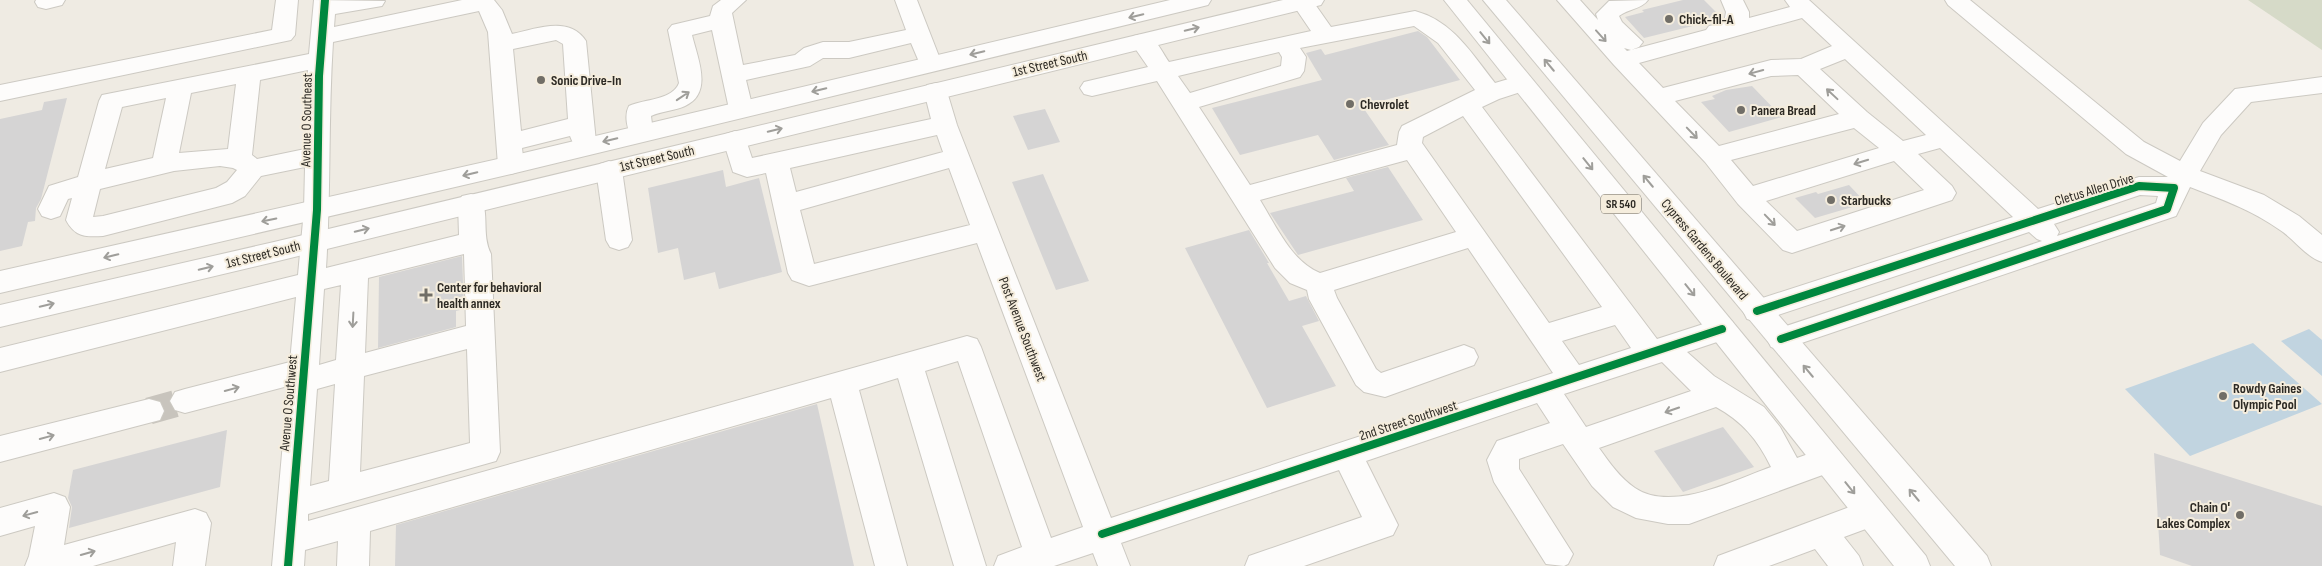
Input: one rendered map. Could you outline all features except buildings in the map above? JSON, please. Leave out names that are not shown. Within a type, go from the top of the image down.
[{"type":"main road","points":[[0,93],[283,35],[287,0]]},
{"type":"main road","points":[[735,0],[721,10],[721,21],[741,109]]},
{"type":"main road","points":[[906,0],[930,64]]},
{"type":"main road","name":"1st Street South","points":[[0,282],[317,210],[510,153],[583,135],[639,122],[741,109],[930,64],[1163,4],[1200,0]]},
{"type":"main road","name":"SR 540","points":[[1455,0],[1914,566]]},
{"type":"main road","name":"Cypress Gardens Boulevard","points":[[1494,0],[1974,566]]},
{"type":"main road","points":[[1568,0],[1622,60],[1714,156],[1747,197],[1792,243],[1944,193],[1899,151],[1858,118],[1804,67]]},
{"type":"main road","points":[[1637,0],[1616,6],[1607,14],[1625,39],[1636,44],[1656,42],[1699,32],[1732,30]]},
{"type":"main road","points":[[1732,30],[1739,18],[1739,11],[1734,0]]},
{"type":"main road","points":[[1734,0],[1760,23]]},
{"type":"main road","points":[[1956,0],[2135,148],[2180,182],[2255,202],[2290,222],[2320,248],[2322,252]]},
{"type":"main road","points":[[324,5],[374,1]]},
{"type":"main road","points":[[1308,1],[1326,36]]},
{"type":"main road","name":"1st Street South","points":[[0,316],[1308,1]]},
{"type":"main road","points":[[79,220],[111,101],[249,75],[321,48],[477,4],[485,4],[491,10],[500,32],[510,153]]},
{"type":"main road","name":"Avenue O Southeast","points":[[314,241],[317,210],[321,48],[324,5]]},
{"type":"main road","points":[[1622,60],[1760,23],[1801,5],[2059,245]]},
{"type":"main road","points":[[1092,88],[1285,43],[1415,18],[1425,20],[1441,33],[1479,99],[1621,312],[1660,351],[1718,394],[1734,401],[1754,416],[1771,438],[1790,474]]},
{"type":"main road","points":[[639,122],[683,98],[690,91],[692,83],[680,30],[721,21]]},
{"type":"main road","points":[[293,504],[485,452],[478,254],[472,242],[471,203],[502,188],[564,166],[576,158],[583,135],[574,41],[566,34],[558,32],[501,44]]},
{"type":"main road","points":[[734,75],[802,61],[812,53],[823,50],[849,50],[919,34]]},
{"type":"main road","points":[[1142,42],[1184,103],[1284,261],[1300,276],[1319,284],[1402,257],[1473,237]]},
{"type":"main road","points":[[1184,103],[1292,71],[1294,58],[1285,43]]},
{"type":"main road","points":[[1658,98],[1771,68],[1804,67],[1849,48]]},
{"type":"main road","points":[[79,220],[86,227],[103,226],[223,196],[236,189],[246,164],[249,75]]},
{"type":"main road","points":[[1522,83],[1479,99],[1411,132],[1409,144],[1573,379]]},
{"type":"main road","points":[[1781,338],[2167,210],[2180,182],[2212,129],[2244,95],[2322,85]]},
{"type":"main road","points":[[164,166],[180,88]]},
{"type":"main road","name":"Post Avenue Southwest","points":[[936,91],[945,125],[1114,566]]},
{"type":"main road","points":[[1714,156],[1858,118]]},
{"type":"main road","points":[[735,140],[742,166],[747,168],[945,125]]},
{"type":"main road","points":[[1747,197],[1946,138]]},
{"type":"main road","points":[[1242,196],[1412,150]]},
{"type":"main road","points":[[79,220],[56,226],[48,225],[50,213],[58,194],[88,183],[206,158],[246,164],[318,154]]},
{"type":"main road","points":[[786,204],[958,157]]},
{"type":"main road","points":[[776,162],[802,273],[809,276],[986,231]]},
{"type":"main road","points":[[609,170],[619,240]]},
{"type":"main road","name":"Cletus Allen Drive","points":[[1757,311],[2139,186],[2180,182]]},
{"type":"main road","name":"Avenue O Southwest","points":[[289,553],[314,241]]},
{"type":"main road","points":[[0,360],[472,242]]},
{"type":"main road","points":[[344,491],[355,271]]},
{"type":"main road","points":[[1319,284],[1323,299],[1366,376],[1374,384],[1385,385],[1464,357]]},
{"type":"main road","points":[[1543,336],[1621,312]]},
{"type":"main road","name":"2nd Street Southwest","points":[[1010,566],[1722,329]]},
{"type":"main road","points":[[185,401],[303,376],[350,369],[480,334]]},
{"type":"main road","points":[[289,553],[354,522],[968,347],[1041,555]]},
{"type":"main road","points":[[908,364],[970,566]]},
{"type":"main road","points":[[842,382],[891,566]]},
{"type":"main road","points":[[1544,389],[1606,483],[1624,498],[1646,508],[1666,512],[1689,510],[1828,460]]},
{"type":"main road","points":[[1557,554],[1506,473],[1502,460],[1508,450],[1575,435],[1718,394]]},
{"type":"main road","points":[[0,449],[149,410]]},
{"type":"main road","points":[[1261,566],[1382,525],[1347,454]]},
{"type":"main road","points":[[0,522],[54,507],[42,566],[195,523],[189,566]]},
{"type":"main road","points":[[1730,566],[1871,513]]},
{"type":"main road","points":[[352,566],[354,522]]},
{"type":"main road","points":[[1820,532],[1847,566]]},
{"type":"green space","points":[[2248,0],[2322,0],[2322,50]]},
{"type":"water","points":[[2309,329],[2322,340],[2322,376],[2281,341]]},
{"type":"water","name":"Rowdy Gaines Olympic Pool","points":[[2253,343],[2322,404],[2190,456],[2125,389]]},
{"type":"tunnel","points":[[149,411],[185,401]]},
{"type":"cycle path","points":[[288,566],[317,210],[319,76],[325,0]]},
{"type":"cycle path","points":[[1757,311],[2139,186],[2174,188],[2167,209],[1781,339]]},
{"type":"cycle path","points":[[1102,534],[1722,329]]},
{"type":"place","name":"Chick-fil-A","points":[[1669,19]]},
{"type":"place","name":"Sonic Drive-In","points":[[541,80]]},
{"type":"place","name":"Chevrolet","points":[[1350,104]]},
{"type":"place","name":"Panera Bread","points":[[1741,110]]},
{"type":"place","name":"Starbucks","points":[[1831,200]]},
{"type":"place","name":"Center for behavioral health annex","points":[[426,295]]},
{"type":"place","name":"Rowdy Gaines Olympic Pool","points":[[2223,396]]},
{"type":"place","name":"Chain O' Lakes Complex","points":[[2240,515]]}]
